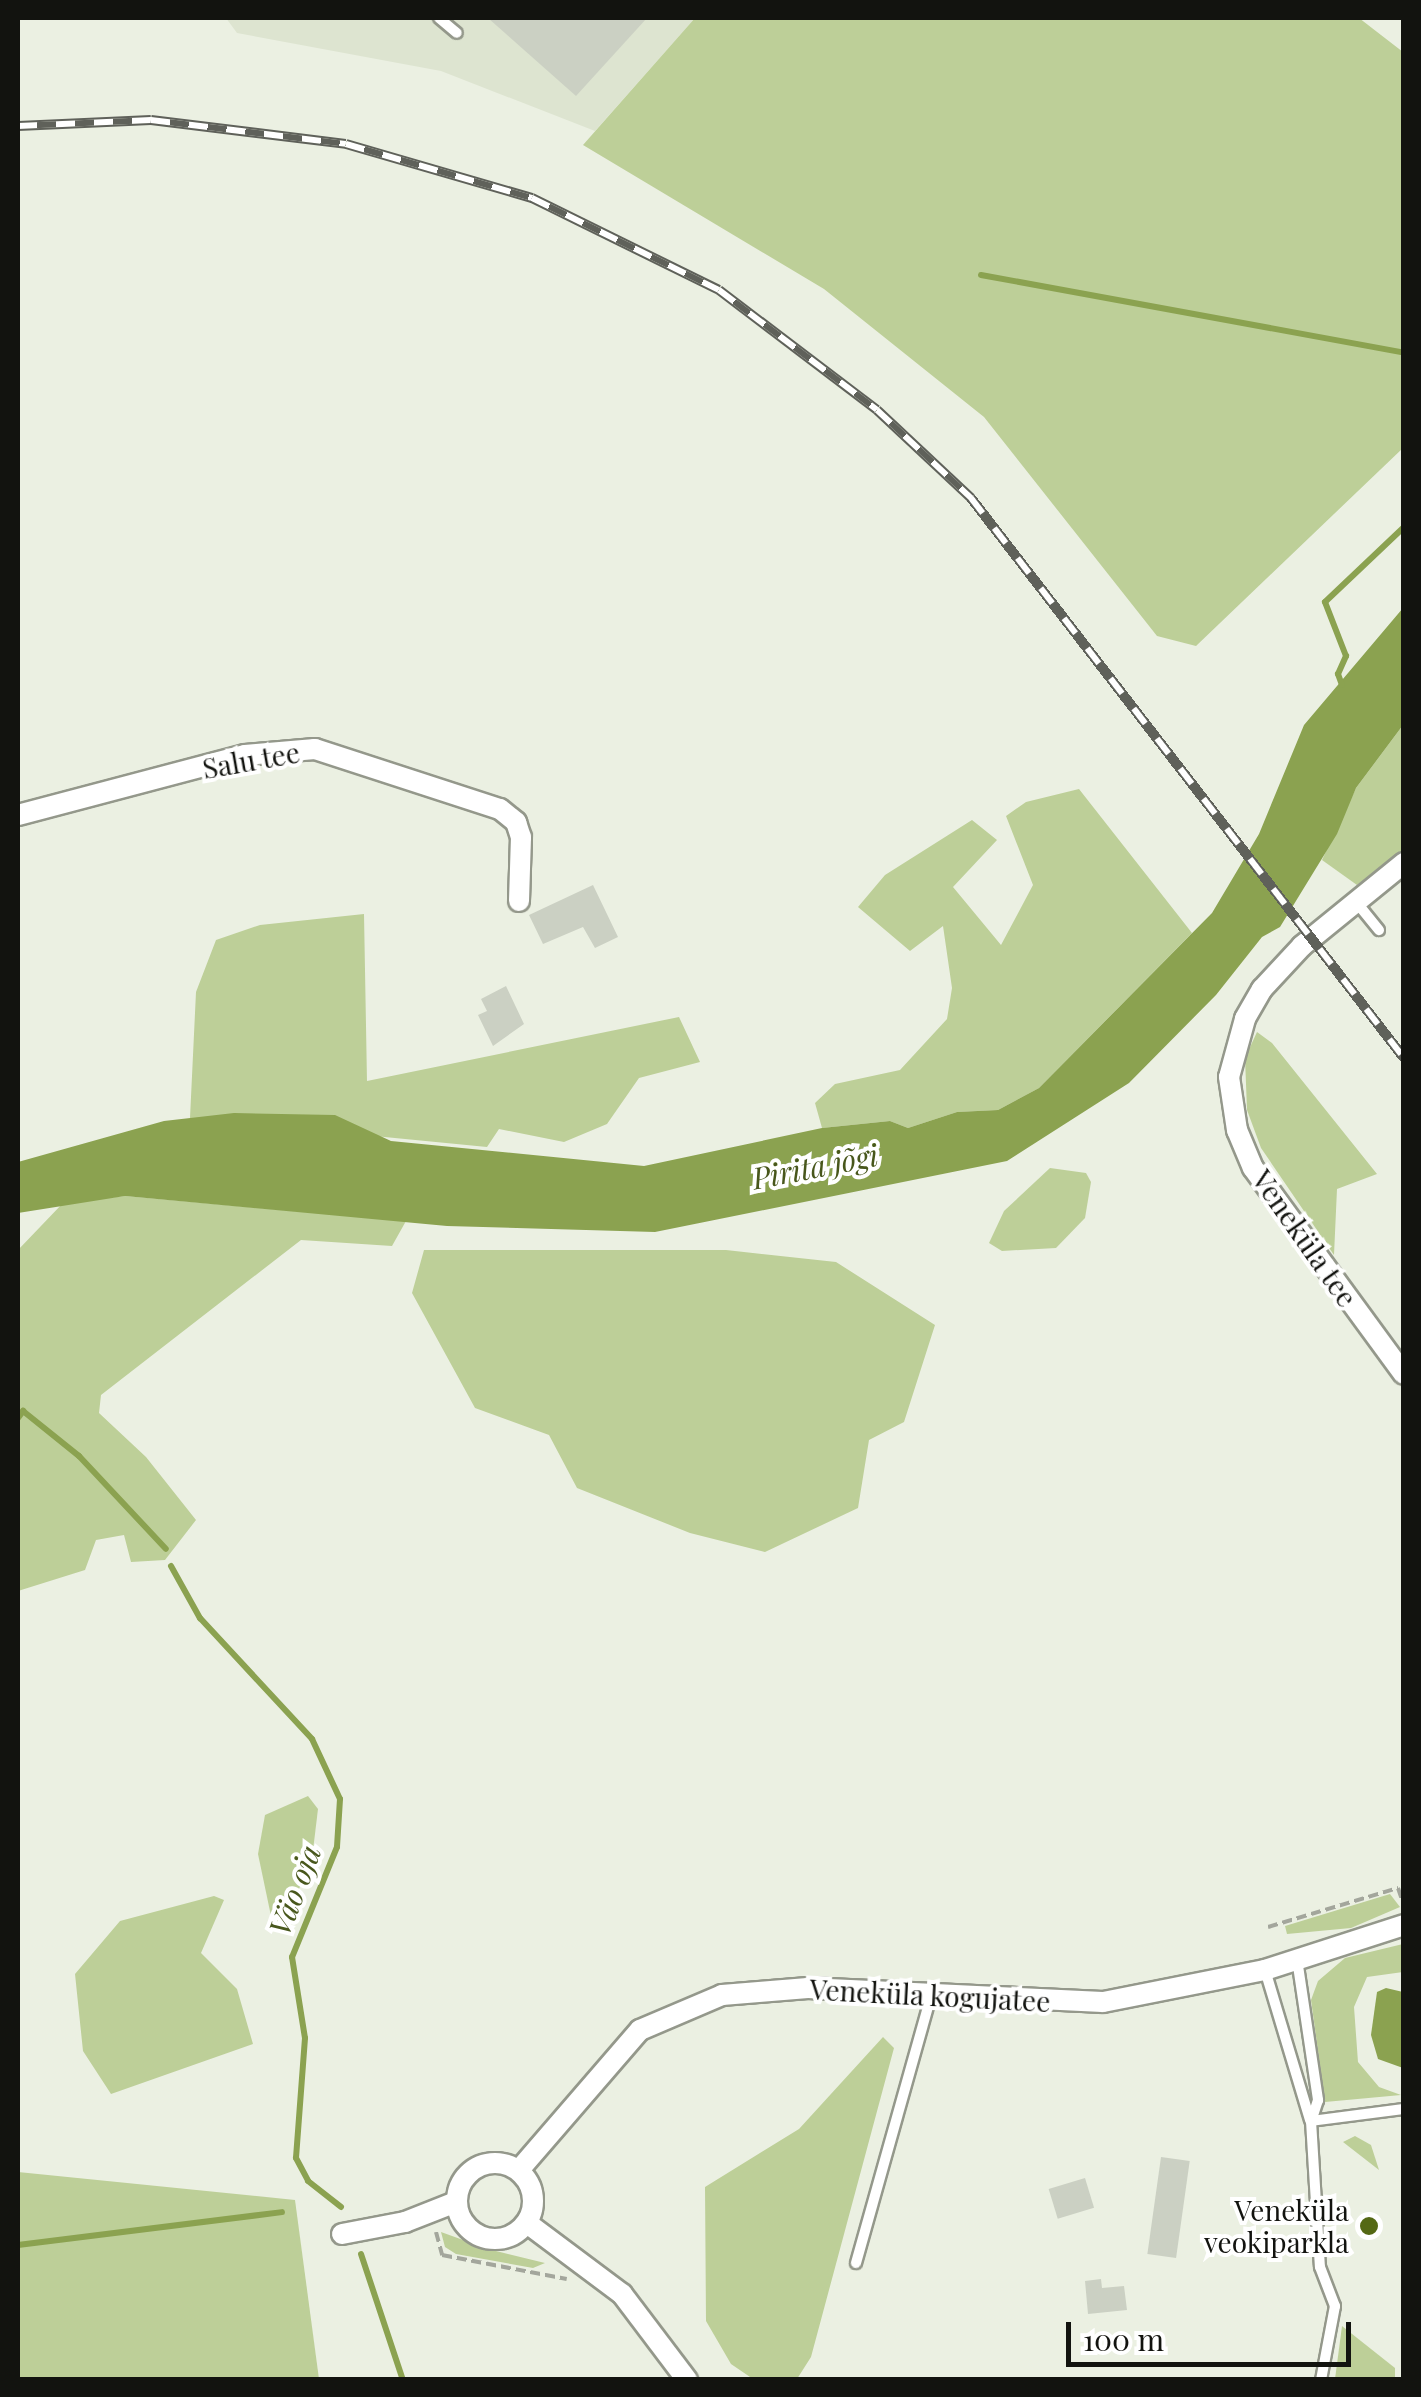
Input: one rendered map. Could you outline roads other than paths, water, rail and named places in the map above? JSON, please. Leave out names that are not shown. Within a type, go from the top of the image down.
[{"type":"street","name":"Salu tee","points":[[18,816],[245,756],[315,749],[500,809],[516,822],[521,837],[519,902]]},
{"type":"street","name":"Veneküla tee","points":[[1404,863],[1302,946],[1262,989],[1233,1050],[1230,1104],[1253,1168],[1404,1374]]},
{"type":"street","name":"Veneküla kogujatee","points":[[518,2170],[608,2061],[640,2030],[690,2004],[754,1988],[1104,2002],[1265,1970],[1404,1925]]},
{"type":"street","points":[[483,2164],[518,2170],[532,2189],[527,2223],[508,2238],[484,2238],[464,2224],[456,2202],[463,2178],[483,2164]]},
{"type":"street","points":[[342,2234],[405,2222],[456,2202]]},
{"type":"street","points":[[527,2223],[622,2294],[688,2380]]},
{"type":"lane","points":[[439,18],[457,33]]},
{"type":"lane","points":[[1356,903],[1379,930]]},
{"type":"lane","points":[[1297,1958],[1316,2082],[1311,2121],[1320,2267],[1334,2306],[1322,2380]]},
{"type":"lane","points":[[1265,1970],[1311,2121]]},
{"type":"lane","points":[[856,2263],[931,1996]]},
{"type":"lane","points":[[1311,2121],[1404,2109]]},
{"type":"water","name":"Pirita jõgi","points":[[1403,608],[1403,725],[1356,788],[1337,834],[1280,927],[1262,937],[1216,995],[1129,1083],[1007,1161],[655,1232],[447,1226],[125,1196],[18,1213],[18,1162],[164,1121],[234,1113],[335,1115],[391,1141],[644,1166],[822,1128],[890,1121],[908,1128],[957,1112],[998,1110],[1039,1088],[1212,913],[1259,834],[1304,725]]},
{"type":"water","points":[[1386,1988],[1403,1992],[1403,2068],[1378,2059],[1371,2035],[1377,1992]]},
{"type":"waterway","points":[[981,275],[1404,353]]},
{"type":"waterway","points":[[1342,685],[1338,674],[1346,656],[1325,602],[1404,527]]},
{"type":"waterway","name":"Väo oja","points":[[18,1418],[23,1411],[79,1456],[166,1549]]},
{"type":"waterway","name":"Väo oja","points":[[171,1566],[200,1618],[312,1739],[340,1799],[337,1847],[292,1957],[305,2038],[296,2158],[308,2181],[341,2207]]},
{"type":"waterway","points":[[18,2245],[282,2212]]},
{"type":"waterway","name":"Väo oja","points":[[361,2254],[403,2380]]},
{"type":"railway","points":[[18,126],[151,120],[346,144],[532,198],[719,290],[877,410],[971,498],[1404,1058]]},
{"type":"place","name":"Veneküla veokiparkla","points":[[1369,2226]]}]
